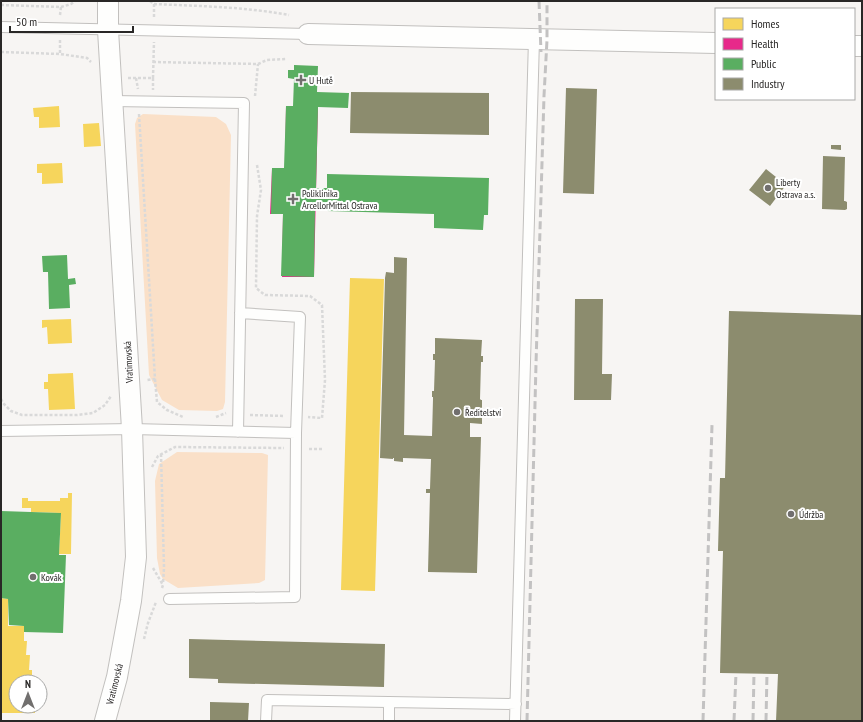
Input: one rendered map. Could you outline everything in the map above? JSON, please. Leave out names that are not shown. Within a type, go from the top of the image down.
[{"type":"street","name":"Vratimovská","points":[[105,721],[117,677],[131,601],[136,557],[132,429],[108,30],[108,1]]},
{"type":"street","points":[[308,34],[715,43]]},
{"type":"lane","points":[[1,27],[308,34]]},
{"type":"lane","points":[[515,721],[534,39]]},
{"type":"lane","points":[[112,101],[244,103],[238,432]]},
{"type":"lane","points":[[169,598],[295,597],[296,434],[300,317],[240,313]]},
{"type":"lane","points":[[1,431],[132,429],[296,434]]},
{"type":"lane","points":[[266,721],[267,700],[516,704]]},
{"type":"lane","points":[[388,721],[389,702]]},
{"type":"path","points":[[1,5],[61,7],[71,4],[74,1]]},
{"type":"path","points":[[150,1],[154,4],[225,8],[277,13],[289,16]]},
{"type":"path","points":[[1,52],[60,54]]},
{"type":"path","points":[[154,62],[258,64],[267,60],[288,59]]},
{"type":"path","points":[[255,98],[258,64]]},
{"type":"path","points":[[136,78],[139,101],[157,402],[168,410],[186,418]]},
{"type":"path","points":[[153,78],[153,90]]},
{"type":"path","points":[[213,418],[226,413],[238,415],[322,418],[325,380],[322,304],[310,296],[266,295],[256,288],[257,216],[261,190],[257,162]]},
{"type":"path","points":[[129,382],[155,379]]},
{"type":"path","points":[[1,399],[2,403],[11,411],[22,415],[78,415],[93,413],[105,405],[112,395]]},
{"type":"path","points":[[226,413],[227,407]]},
{"type":"path","points":[[151,470],[158,456],[175,447],[323,449]]},
{"type":"path","points":[[160,591],[163,585],[164,568],[161,454]]},
{"type":"path","points":[[153,568],[163,585]]},
{"type":"path","points":[[142,646],[148,623],[158,598]]},
{"type":"shaded area","points":[[143,114],[216,117],[226,124],[231,135],[225,402],[223,409],[217,411],[179,410],[162,400],[149,375],[135,124],[137,118]]},
{"type":"shaded area","points":[[177,452],[262,453],[268,455],[265,580],[259,583],[178,588],[163,579],[160,574],[157,558],[155,481],[159,464]]},
{"type":"building: Homes","points":[[59,106],[60,127],[39,128],[39,117],[34,117],[33,108]]},
{"type":"building: Homes","points":[[99,123],[101,146],[84,147],[83,124]]},
{"type":"building: Homes","points":[[62,163],[63,183],[42,184],[42,173],[37,173],[37,164]]},
{"type":"building: Homes","points":[[350,278],[384,279],[375,591],[341,590]]},
{"type":"building: Homes","points":[[71,319],[72,343],[48,344],[47,327],[42,328],[42,320]]},
{"type":"building: Homes","points":[[73,373],[75,409],[49,410],[48,389],[44,389],[44,382],[48,382],[48,374]]},
{"type":"building: Homes","points":[[68,493],[72,493],[71,554],[59,554],[61,513],[31,512],[31,508],[22,508],[22,498],[28,498],[28,501],[60,501],[60,498],[68,498]]},
{"type":"building: Homes","points":[[1,598],[8,599],[8,626],[24,626],[24,641],[27,641],[26,655],[30,655],[29,670],[32,670],[32,674],[8,674],[8,713],[1,713]]},
{"type":"building: Health","name":"Poliklinika ArcellorMittal Ostrava","points":[[286,106],[318,107],[314,277],[282,277],[283,214],[270,214],[272,169],[285,169]]},
{"type":"building: Public","points":[[294,65],[318,66],[317,92],[349,93],[348,108],[318,107],[316,188],[327,188],[327,174],[489,178],[488,215],[484,215],[483,230],[434,228],[434,214],[315,210],[314,277],[281,276],[283,214],[271,214],[272,168],[284,168],[286,106],[293,106],[294,79],[288,78],[288,70],[294,70]]},
{"type":"building: Public","points":[[67,255],[68,279],[75,278],[76,284],[69,285],[70,308],[49,309],[48,272],[43,272],[42,256]]},
{"type":"building: Public","name":"Kovák","points":[[1,511],[61,513],[59,555],[66,555],[63,633],[24,632],[24,626],[9,625],[8,599],[1,598]]},
{"type":"building: Industry","points":[[566,88],[597,89],[594,194],[563,193]]},
{"type":"building: Industry","points":[[351,92],[489,93],[489,135],[350,133]]},
{"type":"building: Industry","points":[[831,145],[841,145],[841,150],[831,149]]},
{"type":"building: Industry","points":[[823,156],[845,157],[844,201],[847,202],[847,209],[845,210],[822,209]]},
{"type":"building: Industry","name":"Liberty Ostrava a.s.","points":[[766,169],[786,185],[770,206],[749,190]]},
{"type":"building: Industry","name":"Ředitelství","points":[[394,257],[407,258],[404,435],[432,436],[432,391],[434,391],[435,360],[433,360],[433,354],[435,354],[435,338],[482,340],[481,356],[483,356],[483,362],[481,362],[480,399],[482,400],[482,424],[470,423],[470,437],[481,437],[477,573],[428,572],[430,493],[426,493],[426,489],[430,489],[431,459],[403,458],[403,462],[394,461],[394,458],[380,458],[385,278],[386,272],[394,273]]},
{"type":"building: Industry","points":[[575,299],[603,299],[602,374],[612,374],[611,400],[574,400]]},
{"type":"building: Industry","name":"Údržba","points":[[729,311],[862,315],[862,720],[776,721],[778,674],[720,673],[723,551],[718,551],[720,478],[725,478]]},
{"type":"building: Industry","points":[[189,639],[385,644],[384,687],[218,683],[218,679],[189,678]]},
{"type":"building: Industry","points":[[210,702],[249,703],[248,721],[210,721]]},
{"type":"railway","points":[[539,1],[541,52]]},
{"type":"railway","points":[[527,721],[547,1]]},
{"type":"railway","points":[[703,721],[712,425]]},
{"type":"railway","points":[[734,721],[736,673]]},
{"type":"railway","points":[[753,721],[754,673]]},
{"type":"railway","points":[[766,721],[767,673]]},
{"type":"place","name":"U Hutě","points":[[301,80]]},
{"type":"place","name":"Liberty Ostrava a.s.","points":[[768,188]]},
{"type":"place","name":"Poliklinika ArcellorMittal Ostrava","points":[[293,199]]},
{"type":"place","name":"Ředitelství","points":[[457,412]]},
{"type":"place","name":"Údržba","points":[[791,514]]},
{"type":"place","name":"Kovák","points":[[33,577]]}]
